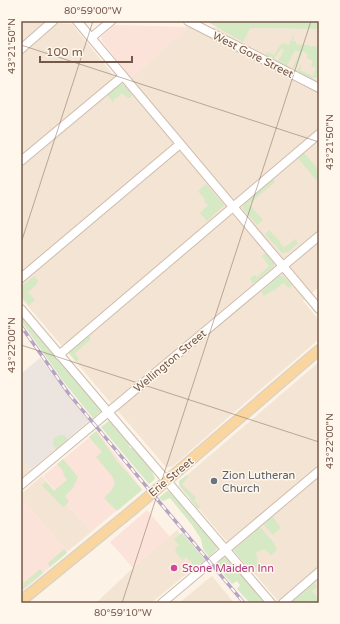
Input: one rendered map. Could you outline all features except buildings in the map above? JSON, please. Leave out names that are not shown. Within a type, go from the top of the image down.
[{"type":"main road","name":"Erie Street","points":[[21,601],[167,480],[319,350]]},
{"type":"street","points":[[21,49],[53,21]]},
{"type":"street","points":[[78,21],[319,309]]},
{"type":"street","points":[[92,37],[111,21]]},
{"type":"street","name":"West Gore Street","points":[[188,21],[319,88]]},
{"type":"street","points":[[21,161],[123,76]]},
{"type":"street","points":[[59,355],[319,134]]},
{"type":"street","points":[[21,278],[180,144]]},
{"type":"street","name":"Wellington Street","points":[[21,485],[319,236]]},
{"type":"street","points":[[21,309],[271,603]]},
{"type":"street","points":[[162,603],[319,471]]},
{"type":"street","points":[[283,603],[319,572]]},
{"type":"shaded area","points":[[21,21],[72,24],[122,86],[189,27],[319,29],[319,287],[303,301],[319,320],[319,339],[172,467],[166,467],[21,298]]},
{"type":"shaded area","points":[[114,25],[189,27],[131,78],[102,41],[101,37]]},
{"type":"shaded area","points":[[40,358],[89,421],[31,470],[21,458],[21,374]]},
{"type":"shaded area","points":[[319,362],[319,603],[280,603],[179,486],[179,482]]},
{"type":"shaded area","points":[[97,431],[142,489],[91,532],[43,476]]},
{"type":"shaded area","points":[[21,458],[31,470],[21,478]]},
{"type":"shaded area","points":[[42,476],[91,532],[68,551],[21,498],[21,494]]},
{"type":"shaded area","points":[[21,498],[68,551],[21,593]]},
{"type":"shaded area","points":[[147,510],[170,537],[133,568],[110,542]]},
{"type":"shaded area","points":[[177,530],[201,562],[151,603],[96,603],[133,568]]},
{"type":"shaded area","points":[[212,576],[234,603],[179,603]]},
{"type":"green space","points":[[206,21],[319,21],[319,29],[250,28],[243,42]]},
{"type":"green space","points":[[295,32],[293,41],[296,41],[296,44],[319,47],[318,78],[310,78],[297,71],[302,63],[300,70],[313,76],[316,68],[311,66],[313,61],[307,58],[308,54],[303,51],[294,69],[292,68],[300,52],[295,50],[287,66],[278,61],[284,51],[281,48],[274,59],[266,55],[267,52],[274,55],[283,43],[289,45]]},
{"type":"green space","points":[[123,84],[132,95],[128,98],[122,93],[115,98],[113,102],[107,95]]},
{"type":"green space","points":[[304,153],[319,170],[319,179],[317,181],[298,158]]},
{"type":"green space","points":[[273,179],[275,182],[249,204],[263,220],[257,225],[243,209],[243,205]]},
{"type":"green space","points":[[206,184],[224,205],[207,221],[200,213],[208,205],[198,191]]},
{"type":"green space","points":[[269,230],[280,241],[284,248],[295,239],[298,243],[288,252],[282,253],[265,234]]},
{"type":"green space","points":[[266,253],[274,266],[253,284],[250,279],[254,275],[257,277],[269,266],[262,256]]},
{"type":"green space","points":[[34,276],[38,280],[37,284],[28,292],[35,300],[29,305],[21,296],[21,287]]},
{"type":"green space","points":[[279,276],[283,276],[292,285],[289,288],[283,283],[264,296],[261,292]]},
{"type":"green space","points":[[21,313],[44,341],[44,344],[46,343],[100,407],[101,411],[93,418],[63,381],[21,321]]},
{"type":"green space","points":[[88,335],[91,339],[75,353],[79,359],[76,362],[69,353]]},
{"type":"green space","points":[[109,421],[130,444],[130,448],[133,447],[152,471],[155,479],[149,484],[101,427]]},
{"type":"green space","points":[[96,431],[117,461],[142,490],[117,511],[104,498],[112,490],[115,483],[112,476],[96,457],[102,452],[89,437]]},
{"type":"green space","points":[[59,435],[64,435],[68,439],[56,450],[53,444],[54,438]]},
{"type":"green space","points":[[63,459],[78,477],[73,488],[65,496],[69,502],[63,507],[42,485],[46,482],[54,491],[67,480],[63,474],[64,472],[57,464]]},
{"type":"green space","points":[[187,475],[188,477],[182,484],[196,498],[194,500],[200,507],[198,509],[180,486],[179,481]]},
{"type":"green space","points":[[167,491],[173,493],[191,515],[190,516],[192,518],[193,516],[217,544],[218,548],[209,557],[203,549],[201,539],[192,525],[170,498],[163,501],[159,498]]},
{"type":"green space","points":[[272,516],[281,528],[273,535],[263,524]]},
{"type":"green space","points":[[260,527],[273,542],[277,550],[271,555],[264,549],[255,553],[258,558],[256,561],[259,563],[258,567],[252,572],[233,550]]},
{"type":"green space","points":[[182,533],[205,560],[193,570],[189,566],[192,562],[186,557],[183,560],[177,554],[175,549],[179,545],[174,539]]},
{"type":"green space","points":[[64,549],[67,553],[50,567],[48,563]]},
{"type":"green space","points":[[224,557],[227,558],[236,569],[235,570],[237,573],[238,571],[265,603],[250,603],[237,589],[240,585],[237,581],[232,584],[215,564]]},
{"type":"green space","points":[[40,569],[43,573],[23,589],[21,585]]},
{"type":"green space","points":[[314,583],[317,587],[312,591],[319,599],[317,603],[291,603]]},
{"type":"railway","points":[[21,326],[69,394],[244,603]]},
{"type":"place","name":"Zion Lutheran Church","points":[[214,481]]},
{"type":"place","name":"Stone Maiden Inn","points":[[174,568]]}]
